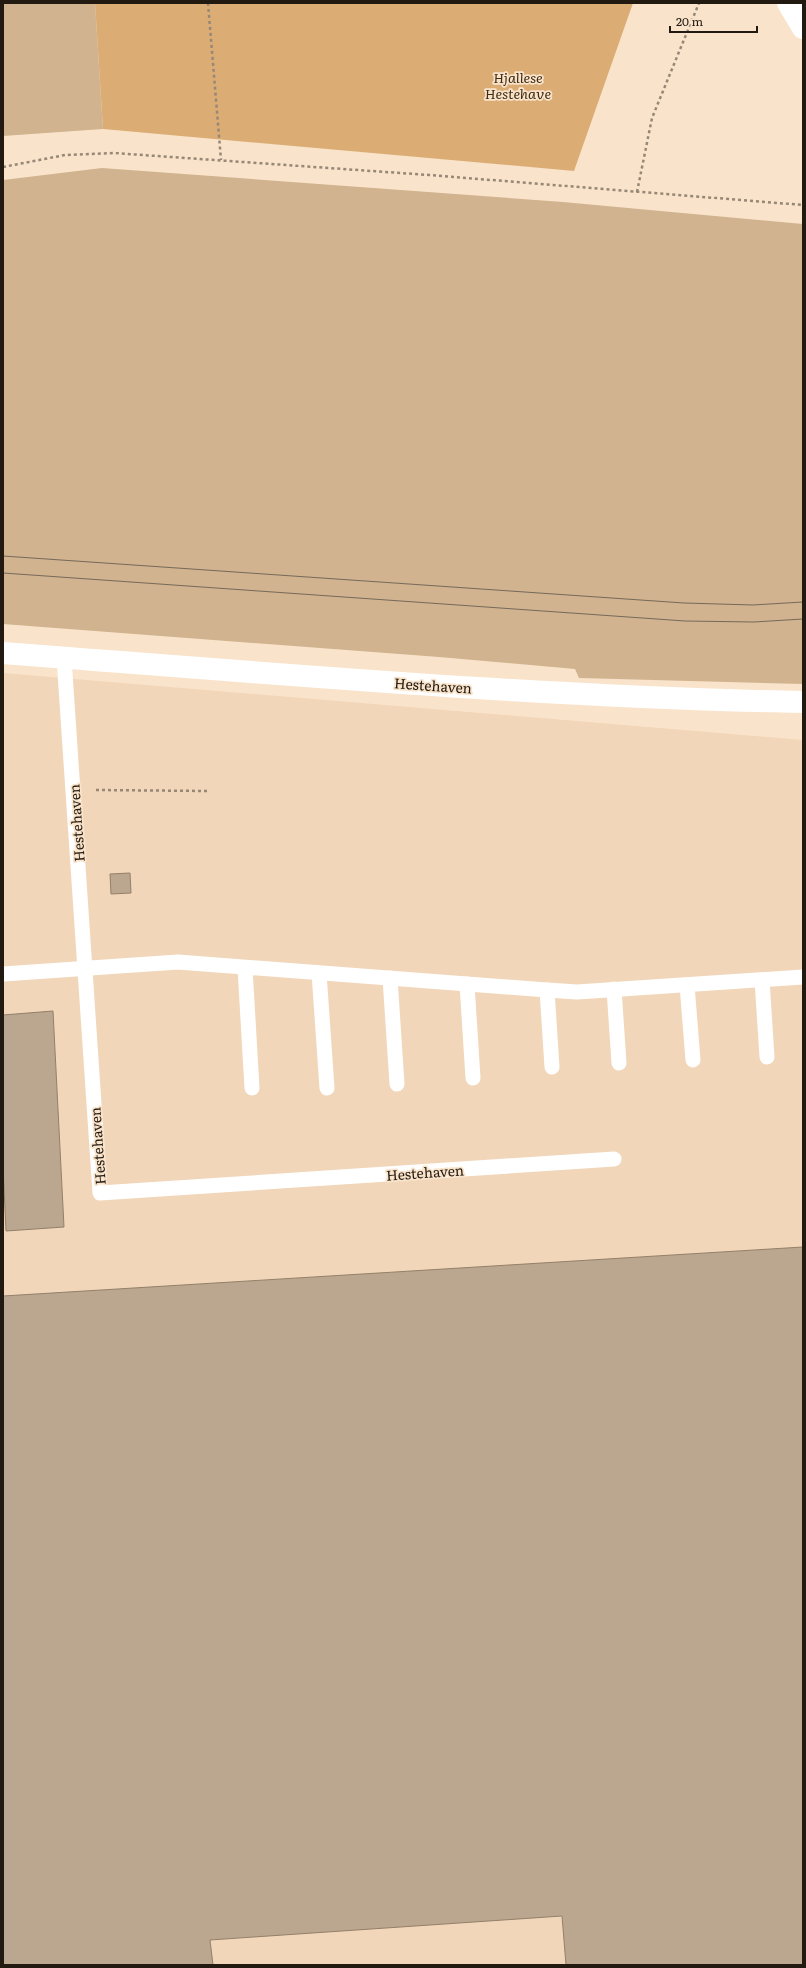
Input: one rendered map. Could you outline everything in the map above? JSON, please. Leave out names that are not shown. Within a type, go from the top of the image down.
[{"type":"street","points":[[788,3],[803,28]]},
{"type":"street","name":"Hestehaven","points":[[3,653],[519,691],[681,700],[803,702]]},
{"type":"lane","name":"Hestehaven","points":[[64,658],[100,1193],[614,1159]]},
{"type":"lane","points":[[3,974],[178,962],[577,992],[803,977]]},
{"type":"lane","points":[[245,968],[252,1088]]},
{"type":"lane","points":[[320,973],[327,1088]]},
{"type":"lane","points":[[390,978],[397,1084]]},
{"type":"lane","points":[[762,980],[767,1057]]},
{"type":"lane","points":[[467,984],[473,1078]]},
{"type":"lane","points":[[687,985],[693,1060]]},
{"type":"lane","points":[[547,990],[552,1067]]},
{"type":"lane","points":[[614,990],[619,1063]]},
{"type":"path","points":[[208,3],[222,160]]},
{"type":"path","points":[[637,192],[652,118],[699,3]]},
{"type":"path","points":[[3,168],[55,156],[87,153],[222,160],[803,205]]},
{"type":"path","points":[[74,790],[207,791]]},
{"type":"shaded area","points":[[3,3],[95,3],[103,129],[3,136]]},
{"type":"shaded area","points":[[102,168],[563,202],[803,224],[803,684],[579,678],[575,669],[439,657],[3,624],[3,180]]},
{"type":"shaded area","points":[[3,673],[803,740],[803,1965],[3,1965]]},
{"type":"green space","name":"Hjallese Hestehave","points":[[95,3],[633,3],[574,171],[103,129]]},
{"type":"building","points":[[130,873],[131,893],[111,894],[110,874]]},
{"type":"building","points":[[53,1011],[64,1227],[6,1231],[3,1168],[3,1015]]},
{"type":"building","points":[[803,1247],[803,1965],[566,1965],[562,1916],[210,1940],[213,1965],[3,1965],[3,1296]]},
{"type":"tram line","points":[[3,556],[684,603],[753,605],[803,602]]},
{"type":"tram line","points":[[3,573],[685,621],[754,622],[803,619]]}]
